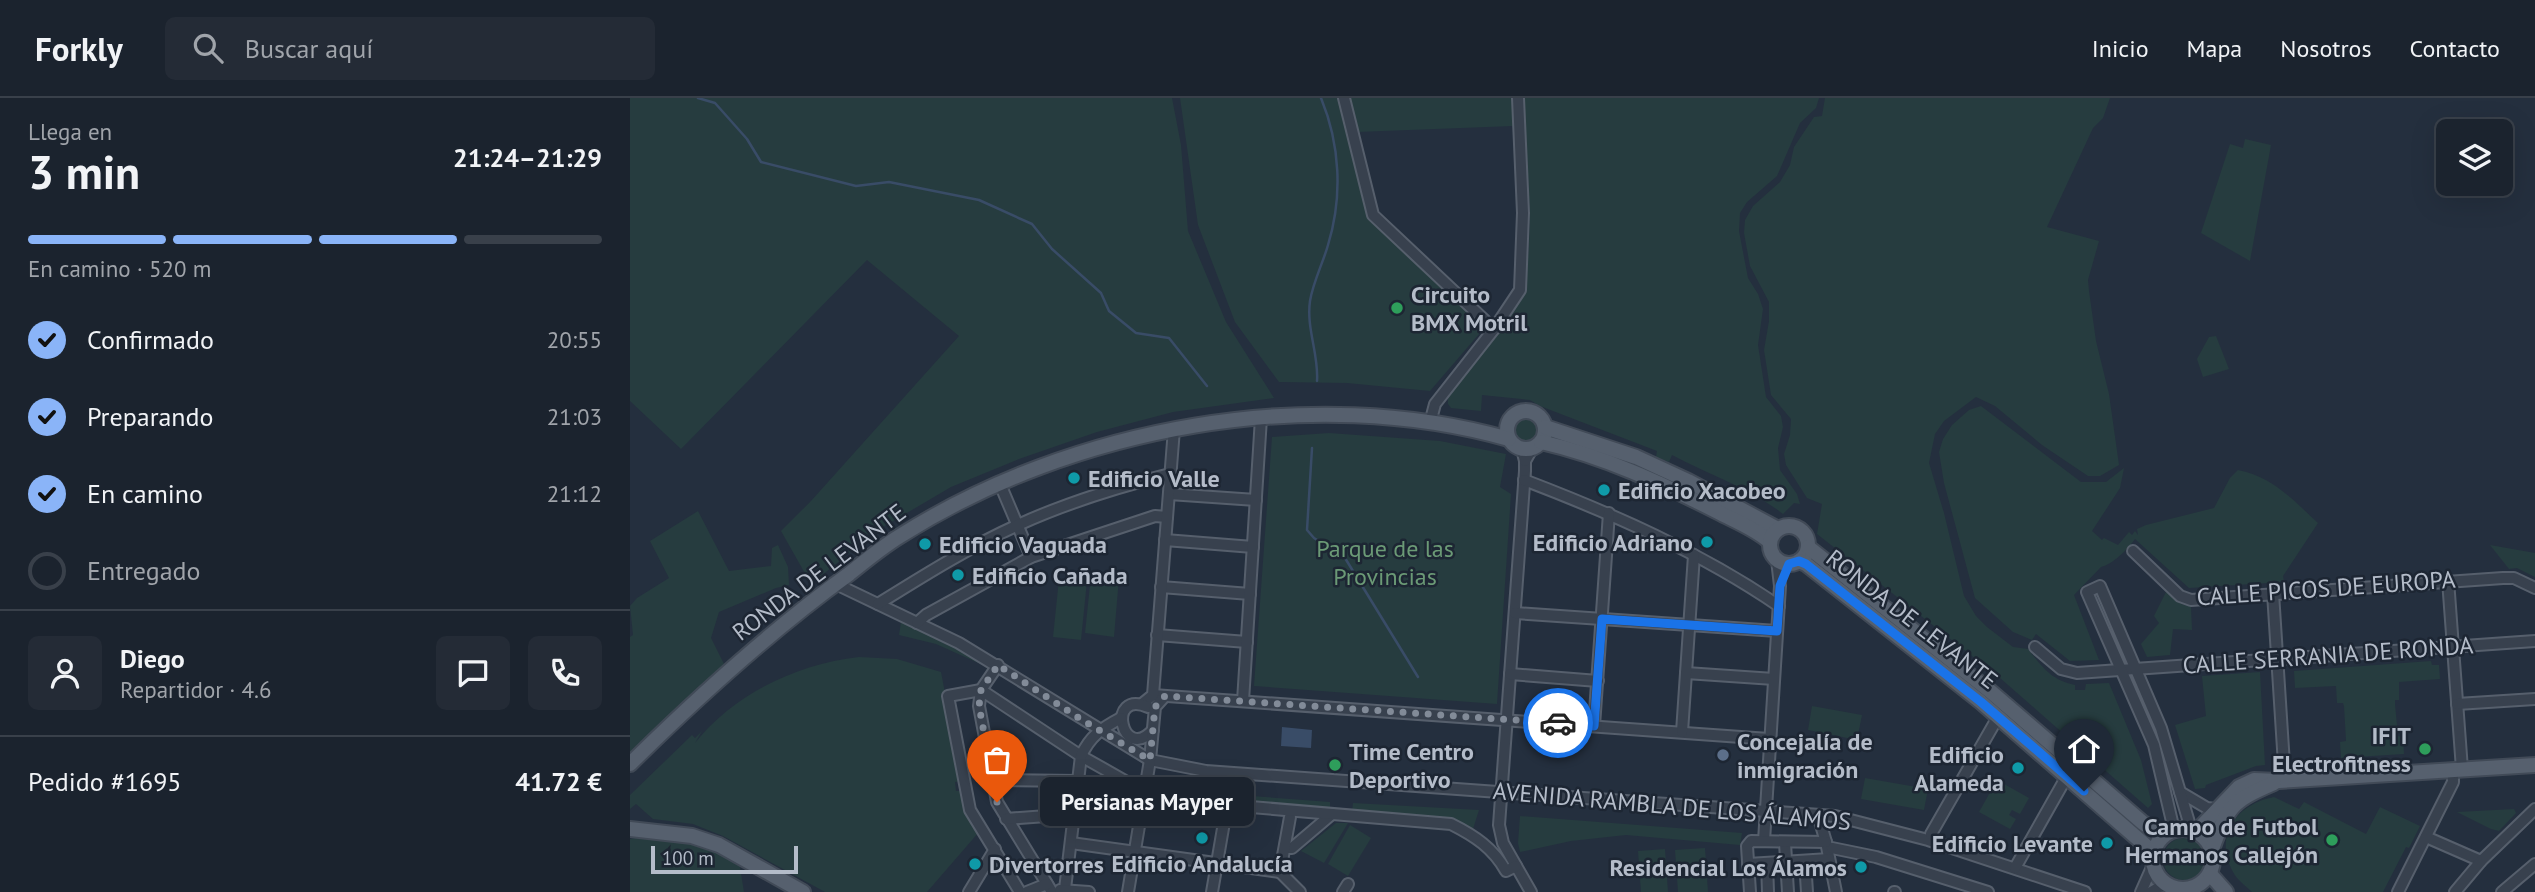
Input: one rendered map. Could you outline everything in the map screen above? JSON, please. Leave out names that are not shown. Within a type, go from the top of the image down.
[{"type":"main road","points":[[1530,450],[1545,426],[1538,415],[1526,410],[1520,411],[1509,419],[1506,429],[1509,439],[1530,450],[1592,456],[1631,471],[1695,500],[1770,542]]},
{"type":"main road","name":"RONDA DE LEVANTE","points":[[630,764],[736,663],[812,600],[898,537],[948,508],[1076,454],[1174,429],[1261,418],[1325,414],[1478,430],[1509,439]]},
{"type":"main road","name":"RONDA DE LEVANTE","points":[[1478,430],[1509,419]]},
{"type":"main road","name":"RONDA DE LEVANTE","points":[[1545,426],[1636,457],[1779,529],[1788,526],[1800,530],[1805,534],[1808,547],[1972,677],[2143,824],[2168,833]]},
{"type":"main road","points":[[1779,529],[1770,542],[1772,553],[1789,561]]},
{"type":"main road","name":"RONDA DE LEVANTE","points":[[1789,561],[1808,547]]},
{"type":"main road","name":"RONDA DE LEVANTE","points":[[1789,561],[1815,571],[1998,717],[2067,776],[2153,858],[2161,881],[2165,884]]},
{"type":"main road","points":[[2153,858],[2168,833],[2194,830],[2239,787],[2254,780],[2282,781],[2535,765]]},
{"type":"main road","points":[[2212,849],[2226,814],[2243,796],[2282,781]]},
{"type":"main road","points":[[630,829],[692,836],[719,845],[803,892]]},
{"type":"main road","points":[[2165,884],[2181,890],[2201,889],[2210,874],[2214,862],[2212,849],[2204,836],[2194,830]]},
{"type":"main road","points":[[2210,874],[2226,892]]},
{"type":"street","points":[[1343,98],[1373,215],[1494,329]]},
{"type":"street","points":[[1430,424],[1435,404],[1494,329],[1520,290],[1523,213],[1518,98]]},
{"type":"street","points":[[1243,701],[1261,418]]},
{"type":"street","points":[[1153,695],[1174,429]]},
{"type":"street","points":[[1530,450],[1524,480],[1500,834],[1531,892]]},
{"type":"street","points":[[878,604],[944,563],[1018,525],[1106,492],[1170,474]]},
{"type":"street","points":[[1524,480],[1609,513],[1694,555],[1779,606]]},
{"type":"street","points":[[1000,484],[1031,557]]},
{"type":"street","points":[[1168,494],[1256,500]]},
{"type":"street","points":[[1594,726],[1609,513]]},
{"type":"street","points":[[917,623],[926,615],[1031,557],[1155,516],[1167,517]]},
{"type":"street","points":[[1165,540],[1253,547]]},
{"type":"street","name":"CALLE PICOS DE EUROPA","points":[[2133,551],[2180,596],[2191,600],[2448,580],[2514,578],[2535,587]]},
{"type":"street","points":[[1682,732],[1694,555]]},
{"type":"street","points":[[1764,841],[1780,586],[1789,561]]},
{"type":"street","points":[[2398,892],[2458,769],[2457,704],[2448,580]]},
{"type":"street","name":"AVENIDA RAMBLA DE LOS ÁLAMOS","points":[[837,582],[840,586],[959,643],[998,665],[1098,730],[1150,760],[1206,771],[1835,816],[1881,827],[2085,892]]},
{"type":"street","points":[[2168,833],[2154,745],[2087,592],[2100,586],[2164,735],[2194,830]]},
{"type":"street","points":[[1161,587],[1250,594]]},
{"type":"street","points":[[2273,593],[2282,781]]},
{"type":"street","points":[[1515,612],[1777,631]]},
{"type":"street","points":[[1157,635],[1247,642]]},
{"type":"street","name":"CALLE SERRANIA DE RONDA","points":[[2035,647],[2068,672],[2121,671],[2277,657],[2535,641]]},
{"type":"street","points":[[998,665],[981,690],[979,706],[997,802],[1051,889]]},
{"type":"street","points":[[1686,673],[1774,679]]},
{"type":"street","points":[[1510,674],[1598,681]]},
{"type":"street","points":[[1020,892],[971,810],[948,696],[981,690],[1081,756],[1127,782],[1145,786]]},
{"type":"street","points":[[1142,704],[1153,695],[1769,739]]},
{"type":"street","points":[[1128,892],[1150,760],[1155,707],[1165,696]]},
{"type":"street","points":[[2457,704],[2535,699]]},
{"type":"street","points":[[1153,730],[1144,737],[1133,737],[1124,730],[1121,718],[1131,705],[1142,704],[1154,715]]},
{"type":"street","points":[[1931,834],[1998,717]]},
{"type":"street","points":[[1065,889],[1081,756],[1087,742],[1098,730],[1121,718]]},
{"type":"street","points":[[2015,868],[2067,776]]},
{"type":"street","points":[[992,780],[1078,780]]},
{"type":"street","points":[[2180,792],[2207,808],[2216,809]]},
{"type":"street","points":[[1212,892],[1227,805],[1451,824],[1476,836],[1498,856],[1506,871],[1517,866]]},
{"type":"street","points":[[2455,892],[2481,861],[2535,809]]},
{"type":"street","points":[[1006,819],[1074,814]]},
{"type":"street","points":[[1284,848],[1292,848],[1332,814]]},
{"type":"street","points":[[1818,815],[1829,845],[1836,892]]},
{"type":"street","points":[[1280,873],[1290,817]]},
{"type":"street","points":[[2426,837],[2481,861]]},
{"type":"street","points":[[1750,892],[1747,846],[1751,841],[1764,841],[1829,845],[1988,892]]},
{"type":"street","points":[[1071,843],[1280,873],[1300,892]]},
{"type":"street","points":[[1785,843],[1788,892]]},
{"type":"street","points":[[969,892],[995,849]]},
{"type":"street","points":[[2141,892],[2153,858]]},
{"type":"street","points":[[1748,864],[1829,859]]},
{"type":"street","points":[[1805,861],[1807,892]]},
{"type":"street","points":[[1767,863],[1768,892]]},
{"type":"street","points":[[2502,892],[2535,864]]},
{"type":"street","points":[[2151,892],[2165,884]]},
{"type":"street","points":[[1027,892],[1051,889],[1089,892]]},
{"type":"green space","points":[[630,98],[1172,98],[1181,145],[1188,231],[1226,322],[1274,398],[1173,412],[1097,432],[1019,459],[951,487],[878,530],[811,584],[781,531],[959,336],[867,260],[681,449],[630,401]]},
{"type":"green space","points":[[1180,98],[1338,98],[1368,216],[1478,321],[1479,334],[1430,391],[1347,383],[1279,382],[1235,322],[1198,225]]},
{"type":"green space","points":[[1348,98],[1513,98],[1513,126],[1357,132]]},
{"type":"green space","points":[[1524,98],[1819,98],[1816,108],[1800,123],[1777,176],[1747,202],[1740,213],[1739,231],[1748,278],[1763,309],[1758,345],[1766,397],[1781,416],[1783,427],[1778,448],[1780,470],[1797,494],[1800,504],[1794,503],[1783,514],[1743,489],[1672,455],[1669,462],[1656,457],[1657,451],[1530,400],[1482,395],[1481,411],[1451,408],[1448,404],[1448,396],[1524,285],[1530,215]]},
{"type":"green space","points":[[1825,98],[2110,98],[2103,118],[2093,128],[2047,227],[2099,241],[2088,280],[2096,341],[2109,394],[2119,465],[2100,476],[2088,476],[2042,445],[1995,406],[1976,397],[1944,421],[1935,434],[1929,463],[1964,596],[1976,616],[2013,647],[2028,649],[2048,672],[2075,685],[2075,690],[2085,690],[2086,684],[2109,683],[2141,760],[2152,804],[2148,808],[2000,678],[1817,534],[1822,504],[1807,498],[1786,465],[1784,454],[1790,435],[1791,419],[1771,395],[1764,350],[1769,302],[1750,266],[1744,233],[1745,220],[1753,206],[1780,182],[1790,165],[1794,147],[1814,117],[1822,116]]},
{"type":"green space","points":[[2245,139],[2271,145],[2250,261],[2201,233],[2230,144],[2243,148]]},
{"type":"green space","points":[[2216,336],[2229,369],[2203,377],[2197,359],[2209,337]]},
{"type":"green space","points":[[1981,406],[2081,482],[2106,482],[2124,468],[2120,488],[2092,531],[2102,540],[2104,538],[2118,545],[2129,532],[2132,535],[2135,531],[2138,535],[2137,529],[2146,525],[2214,508],[2230,478],[2238,470],[2272,484],[2318,523],[2283,576],[2284,582],[2189,588],[2135,539],[2120,556],[2101,567],[2074,595],[2099,660],[2070,661],[2036,634],[2032,640],[2013,632],[1975,598],[1944,483],[1939,452],[1952,425],[1969,410]]},
{"type":"green space","points":[[1526,416],[1536,420],[1540,430],[1536,440],[1526,444],[1516,440],[1512,430],[1516,420]]},
{"type":"green space","name":"Parque de las Provincias","points":[[1329,433],[1440,441],[1506,454],[1500,487],[1511,494],[1497,704],[1254,686],[1272,437]]},
{"type":"green space","points":[[698,511],[729,571],[771,566],[772,548],[778,545],[788,567],[789,585],[719,612],[711,638],[725,666],[630,758],[630,637],[633,635],[630,606],[637,598],[669,578],[650,541]]},
{"type":"green space","points":[[2490,545],[2535,553],[2535,577],[2517,568],[2509,569]]},
{"type":"green space","points":[[1091,575],[1119,578],[1114,637],[1085,633]]},
{"type":"green space","points":[[1059,579],[1087,581],[1081,640],[1053,637]]},
{"type":"green space","points":[[2166,592],[2181,604],[2191,607],[2192,630],[2173,629],[2170,655],[2147,657],[2141,644],[2159,623],[2154,616]]},
{"type":"green space","points":[[901,622],[960,649],[985,666],[936,644],[899,635]]},
{"type":"green space","points":[[859,657],[897,659],[941,672],[962,781],[955,782],[956,791],[964,791],[979,832],[927,892],[825,892],[723,836],[693,824],[653,819],[636,804],[630,809],[630,795],[692,735],[695,738],[702,731],[695,743],[728,710],[748,696],[790,674],[813,666]]},
{"type":"green space","points":[[2431,661],[2432,665],[2439,665],[2440,679],[2399,682],[2399,700],[2395,700],[2395,704],[2398,736],[2403,737],[2404,754],[2341,758],[2340,742],[2346,741],[2344,706],[2343,703],[2337,703],[2336,686],[2295,688],[2294,671]]},
{"type":"green space","points":[[2260,672],[2265,765],[2206,785],[2205,788],[2195,789],[2175,725],[2206,716],[2202,676]]},
{"type":"green space","points":[[1812,706],[1862,715],[1857,740],[1808,730]]},
{"type":"green space","points":[[1865,778],[1928,789],[1924,810],[1861,799]]},
{"type":"green space","points":[[1997,780],[2029,798],[2020,814],[2012,810],[2009,815],[2016,819],[2010,829],[1979,812]]},
{"type":"green space","points":[[1153,781],[1198,792],[1330,802],[1330,809],[1220,802],[1216,825],[1147,815]]},
{"type":"green space","name":"Campo de Futbol Hermanos Callejón","points":[[2274,797],[2299,809],[2304,802],[2366,834],[2380,807],[2420,826],[2383,892],[2252,892],[2233,872],[2226,846],[2227,834],[2239,814],[2249,806]]},
{"type":"green space","points":[[1353,803],[1479,810],[1473,829],[1451,821],[1352,811]]},
{"type":"green space","points":[[2514,809],[2516,813],[2499,831],[2457,812]]},
{"type":"green space","points":[[1520,816],[1742,833],[1740,845],[1626,835],[1571,841],[1520,852]]},
{"type":"green space","points":[[1336,823],[1348,823],[1324,863],[1301,851]]},
{"type":"green space","points":[[1350,825],[1371,838],[1348,876],[1328,864]]},
{"type":"green space","points":[[640,837],[691,844],[739,861],[744,892],[630,892],[630,839]]},
{"type":"green space","points":[[2184,838],[2199,844],[2205,859],[2199,874],[2184,880],[2169,874],[2163,859],[2169,844]]},
{"type":"green space","points":[[1705,848],[1708,892],[1678,892],[1675,850]]},
{"type":"green space","points":[[1665,849],[1668,892],[1641,892],[1638,851]]},
{"type":"water","points":[[1282,727],[1312,730],[1311,748],[1281,746]]},
{"type":"waterway","points":[[698,98],[715,103],[747,139],[761,162],[856,186],[889,182],[979,200],[1032,224],[1052,249],[1101,293],[1109,311],[1136,333],[1169,338],[1207,386]]},
{"type":"waterway","points":[[1317,381],[1310,301],[1333,227],[1337,189],[1336,152],[1321,98]]},
{"type":"waterway","points":[[1312,448],[1307,530],[1314,538],[1345,558],[1418,677]]},
{"type":"way so far","points":[[997,802],[979,706],[981,690],[998,665],[1131,751],[1150,760],[1155,707],[1165,696],[1558,723]]},
{"type":"place","name":"Circuito BMX Motril","points":[[1397,308]]},
{"type":"place","name":"Edificio Valle","points":[[1074,478]]},
{"type":"place","name":"Edificio Xacobeo","points":[[1604,490]]},
{"type":"place","name":"Edificio Adriano","points":[[1707,542]]},
{"type":"place","name":"Edificio Vaguada","points":[[925,544]]},
{"type":"place","name":"Edificio Cañada","points":[[958,575]]},
{"type":"place","name":"IFIT Electrofitness","points":[[2425,749]]},
{"type":"place","name":"Concejalía de inmigración","points":[[1723,755]]},
{"type":"place","name":"Time Centro Deportivo","points":[[1335,765]]},
{"type":"place","name":"Edificio Alameda","points":[[2018,768]]},
{"type":"place","name":"Persianas Mayper","points":[[997,802]]},
{"type":"place","name":"Edificio Andalucía","points":[[1202,838]]},
{"type":"place","name":"Campo de Futbol Hermanos Callejón","points":[[2332,840]]},
{"type":"place","name":"Edificio Levante","points":[[2107,843]]},
{"type":"place","name":"Divertorres","points":[[975,864]]},
{"type":"place","name":"Residencial Los Álamos","points":[[1861,867]]},
{"type":"route","points":[[1558,723],[1594,726],[1602,619],[1777,631],[1780,586],[1789,564],[1799,561],[1981,702],[2084,791]]}]
